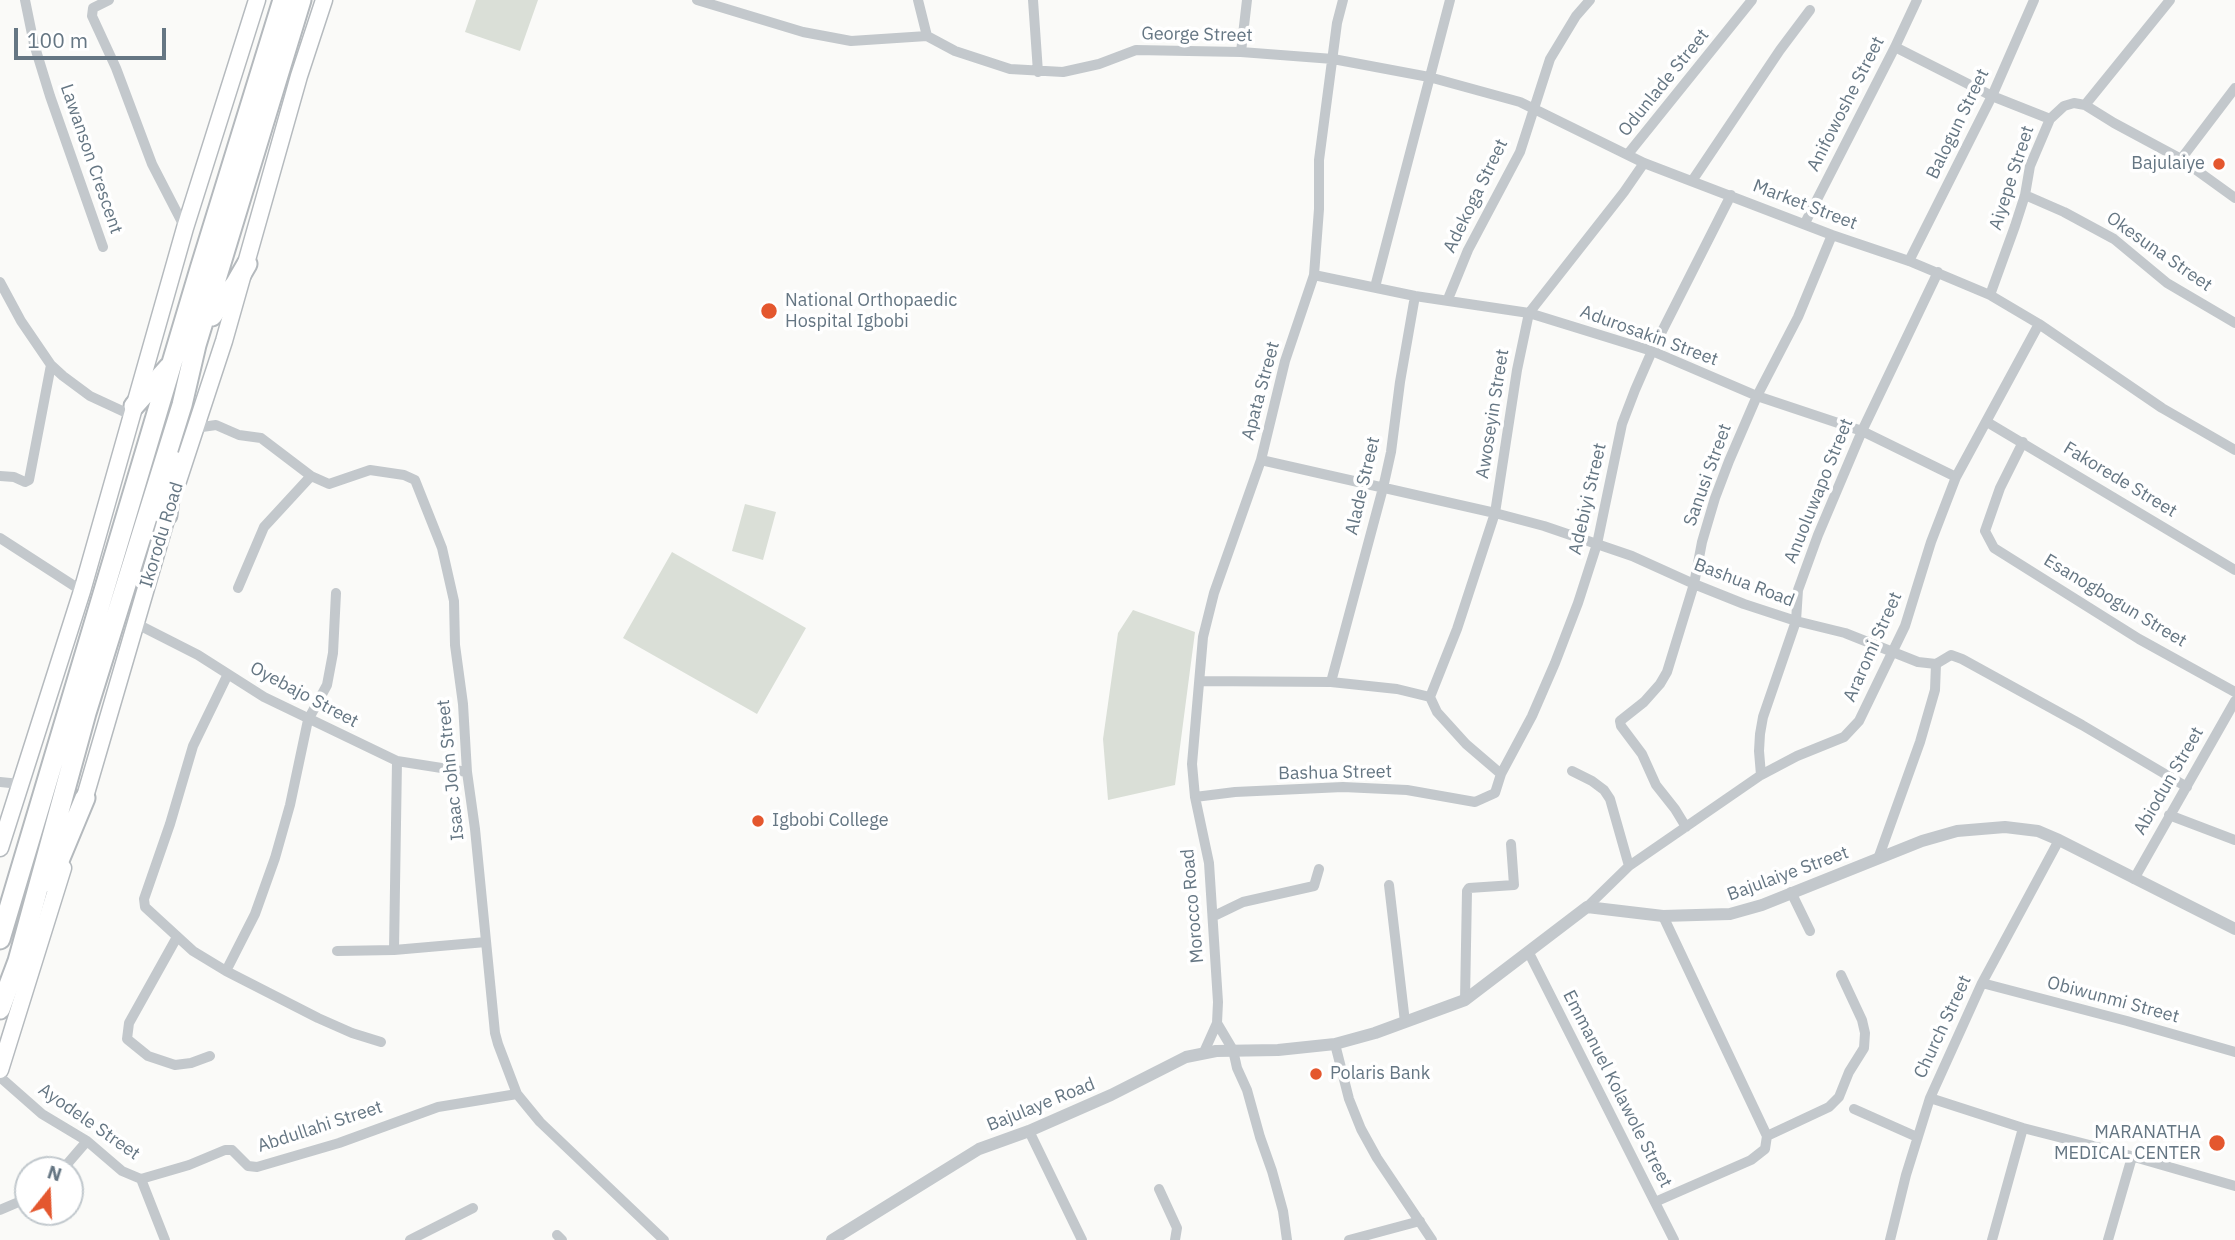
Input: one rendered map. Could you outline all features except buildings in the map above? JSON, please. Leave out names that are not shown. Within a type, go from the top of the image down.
[{"type":"highway","points":[[267,0],[272,37]]},
{"type":"highway","points":[[0,939],[283,0]]},
{"type":"highway","name":"Ikorodu Road","points":[[0,1009],[18,961],[86,713],[182,405],[197,345],[301,0]]},
{"type":"highway","points":[[197,345],[215,311],[247,264]]},
{"type":"highway","points":[[132,411],[172,363]]},
{"type":"highway","points":[[167,515],[182,405]]},
{"type":"highway","points":[[18,961],[85,798]]},
{"type":"main road","points":[[0,848],[82,591],[185,228],[257,0]]},
{"type":"main road","name":"Ikorodu Road","points":[[0,1070],[85,798],[167,515],[247,264],[299,76],[324,0]]},
{"type":"street","name":"Lawanson Crescent","points":[[25,0],[34,44],[50,96],[103,247]]},
{"type":"street","points":[[109,0],[93,8],[92,16],[116,68],[152,164],[185,228]]},
{"type":"street","name":"George Street","points":[[697,0],[803,32],[850,41],[927,36],[966,54],[1010,68],[1038,72],[1063,72],[1100,64],[1136,50],[1241,52],[1333,59]]},
{"type":"street","points":[[918,0],[927,36]]},
{"type":"street","points":[[1033,0],[1038,72]]},
{"type":"street","points":[[1241,52],[1247,0]]},
{"type":"street","name":"Apata Street","points":[[1194,792],[1192,764],[1203,637],[1214,593],[1261,460],[1285,361],[1314,275],[1319,209],[1319,160],[1337,23],[1343,0]]},
{"type":"street","points":[[1376,287],[1450,0]]},
{"type":"street","name":"Adekoga Street","points":[[1448,299],[1468,250],[1520,152],[1550,59],[1576,16],[1590,0]]},
{"type":"street","name":"Odunlade Street","points":[[1628,154],[1752,0]]},
{"type":"street","name":"Anifowoshe Street","points":[[1805,223],[1917,0]]},
{"type":"street","name":"Balogun Street","points":[[1909,261],[1992,96],[2034,0]]},
{"type":"street","points":[[2169,0],[2085,105],[2181,159],[2235,198]]},
{"type":"street","points":[[1692,181],[1810,10]]},
{"type":"street","points":[[1895,47],[1992,96],[2050,119]]},
{"type":"street","name":"Market Street","points":[[1333,59],[1429,77],[1533,107],[1644,163],[1832,235],[1938,272],[1990,295],[2039,324],[2162,408],[2235,450]]},
{"type":"street","points":[[2181,159],[2235,88]]},
{"type":"street","name":"Aiyepe Street","points":[[1990,295],[2025,195],[2030,166],[2050,119],[2064,106],[2074,103],[2085,105]]},
{"type":"street","name":"Awoseyin Street","points":[[1430,698],[1457,629],[1495,513],[1517,370],[1530,313],[1644,163]]},
{"type":"street","name":"Adebiyi Street","points":[[1475,802],[1495,793],[1555,663],[1598,544],[1622,424],[1652,351],[1731,195]]},
{"type":"street","name":"Okesuna Street","points":[[2025,195],[2114,239],[2167,283],[2235,323]]},
{"type":"street","name":"Sanusi Street","points":[[1686,827],[1656,785],[1642,754],[1620,721],[1644,702],[1660,684],[1667,671],[1694,584],[1702,542],[1715,498],[1757,396],[1798,317],[1832,235]]},
{"type":"street","name":"Anuoluwapo Street","points":[[1762,775],[1759,751],[1763,717],[1796,621],[1798,590],[1862,431],[1938,272]]},
{"type":"street","name":"Adurosakin Street","points":[[1314,275],[1415,296],[1530,313],[1652,351],[1757,396],[1862,431],[1956,477]]},
{"type":"street","points":[[0,282],[4,299],[51,365],[90,396],[132,411]]},
{"type":"street","name":"Alade Street","points":[[1331,682],[1391,452],[1415,296]]},
{"type":"street","name":"Araromi Street","points":[[1587,907],[1629,866],[1762,775],[1797,756],[1844,737],[1859,721],[1905,626],[1931,542],[1956,477],[2039,324]]},
{"type":"street","points":[[0,476],[14,477],[25,482],[29,480],[51,365]]},
{"type":"street","name":"Fakorede Street","points":[[1987,422],[2235,570]]},
{"type":"street","points":[[195,428],[216,425],[239,435],[261,438],[311,476],[264,527],[238,588]]},
{"type":"street","name":"Esanogbogun Street","points":[[2024,442],[2000,488],[1984,531],[1994,548],[2139,639],[2235,692]]},
{"type":"street","name":"Bashua Road","points":[[1261,460],[1495,513],[1598,544],[1694,584],[1796,621],[1846,633],[1918,662],[1936,664],[1951,655],[2187,787]]},
{"type":"street","name":"Isaac John Street","points":[[311,476],[329,484],[370,470],[404,475],[415,480],[442,548],[454,601],[455,645],[463,704],[467,772],[495,1033],[507,1073],[517,1094],[540,1122],[664,1240]]},
{"type":"street","points":[[0,538],[82,591]]},
{"type":"street","points":[[226,971],[255,914],[275,858],[290,805],[308,720],[331,673],[336,593]]},
{"type":"street","name":"Oyebajo Street","points":[[135,623],[198,655],[264,697],[397,761],[467,772]]},
{"type":"street","points":[[1878,859],[1935,690],[1936,664]]},
{"type":"street","points":[[228,674],[193,746],[144,899],[145,907],[194,951],[226,971],[318,1018],[352,1033],[382,1042]]},
{"type":"street","points":[[1200,681],[1331,682],[1397,689],[1430,698],[1437,712],[1466,744],[1502,774]]},
{"type":"street","name":"Abiodun Street","points":[[2134,879],[2235,701]]},
{"type":"street","points":[[394,950],[397,761]]},
{"type":"street","points":[[1572,771],[1592,781],[1604,790],[1610,799],[1629,866]]},
{"type":"street","points":[[0,782],[20,784]]},
{"type":"street","name":"Bashua Street","points":[[1194,792],[1343,787],[1407,790],[1475,802]]},
{"type":"street","name":"Morocco Road","points":[[1194,792],[1209,863],[1218,1002],[1217,1023],[1204,1052]]},
{"type":"street","points":[[2169,815],[2235,839]]},
{"type":"street","name":"Bajulaiye Street","points":[[1587,907],[1663,916],[1730,914],[1762,905],[1922,841],[1957,831],[2005,827],[2038,831],[2059,840],[2235,929]]},
{"type":"street","name":"Church Street","points":[[1890,1240],[1930,1098],[1982,983],[2059,840]]},
{"type":"street","points":[[1465,1000],[1467,891],[1469,888],[1514,885],[1511,844]]},
{"type":"street","points":[[1214,916],[1243,902],[1314,886],[1319,869]]},
{"type":"street","points":[[1389,885],[1405,1022]]},
{"type":"street","points":[[1791,892],[1810,931]]},
{"type":"street","points":[[1432,1240],[1377,1158],[1361,1129],[1349,1099],[1335,1044],[1465,1000],[1587,907]]},
{"type":"street","points":[[1655,1202],[1751,1160],[1765,1149],[1767,1136],[1663,916]]},
{"type":"street","points":[[177,937],[129,1023],[127,1039],[148,1056],[175,1065],[211,1056]]},
{"type":"street","points":[[337,951],[394,950],[486,942]]},
{"type":"street","name":"Emmanuel Kolawole Street","points":[[1529,953],[1674,1240]]},
{"type":"street","points":[[1767,1136],[1829,1107],[1839,1097],[1849,1072],[1864,1048],[1865,1032],[1841,975]]},
{"type":"street","name":"Obiwunmi Street","points":[[1982,983],[2235,1052]]},
{"type":"street","points":[[1217,1023],[1233,1050],[1237,1068],[1247,1090],[1283,1211],[1287,1240]]},
{"type":"street","name":"Bajulaye Road","points":[[832,1240],[979,1149],[1029,1131],[1111,1095],[1186,1057],[1204,1052],[1278,1050],[1335,1044]]},
{"type":"street","name":"Ayodele Street","points":[[0,1077],[42,1114],[87,1141],[122,1171],[141,1179],[165,1240]]},
{"type":"street","name":"Abdullahi Street","points":[[141,1179],[189,1165],[225,1150],[232,1150],[248,1166],[257,1167],[339,1143],[438,1107],[517,1094]]},
{"type":"street","points":[[1930,1098],[2023,1128],[2235,1186]]},
{"type":"street","points":[[1854,1109],[1917,1137]]},
{"type":"street","points":[[1992,1240],[2023,1128]]},
{"type":"street","points":[[1029,1131],[1082,1240]]},
{"type":"street","points":[[74,1156],[87,1141]]},
{"type":"street","points":[[2108,1240],[2132,1157]]},
{"type":"street","points":[[1159,1189],[1177,1228],[1175,1240]]},
{"type":"street","points":[[410,1240],[473,1208]]},
{"type":"street","points":[[1349,1240],[1420,1221]]},
{"type":"shaded area","points":[[476,0],[538,0],[520,51],[465,32]]},
{"type":"shaded area","points":[[745,504],[776,512],[763,560],[732,551]]},
{"type":"shaded area","points":[[672,552],[806,628],[757,714],[623,638]]},
{"type":"shaded area","points":[[1133,610],[1195,632],[1175,785],[1108,800],[1103,739],[1118,633]]},
{"type":"place","name":"Bajulaiye","points":[[2219,164]]},
{"type":"place","name":"National Orthopaedic Hospital Igbobi","points":[[769,311]]},
{"type":"place","name":"Igbobi College","points":[[758,821]]},
{"type":"place","name":"Polaris Bank","points":[[1316,1074]]},
{"type":"place","name":"MARANATHA MEDICAL CENTER","points":[[2217,1143]]}]
